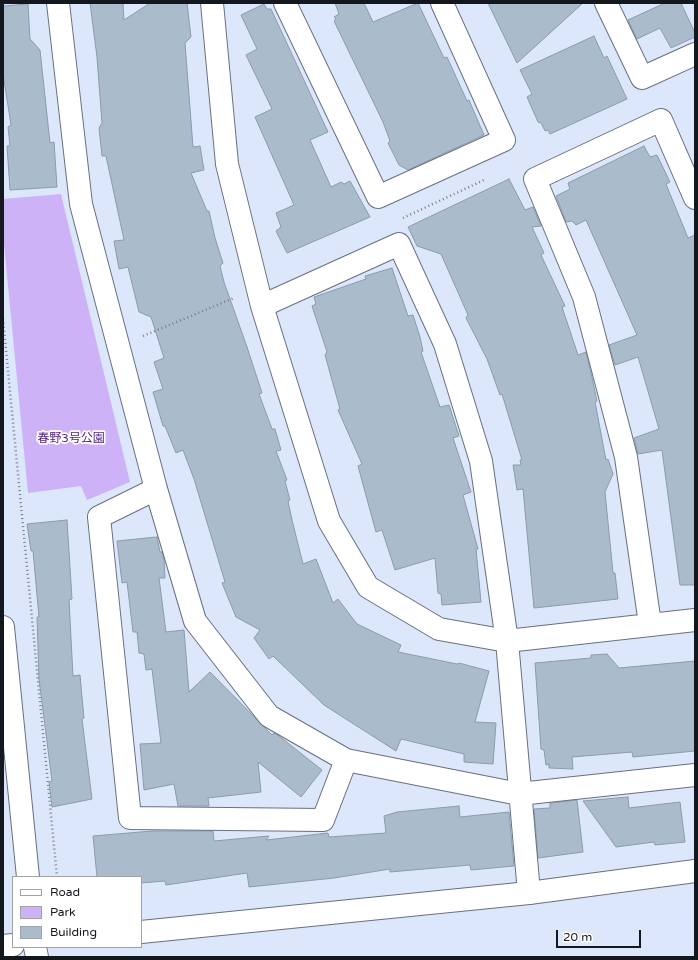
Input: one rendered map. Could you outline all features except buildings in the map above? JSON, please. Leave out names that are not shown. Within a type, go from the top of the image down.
[{"type":"street","points":[[58,3],[81,204],[156,489],[195,621],[269,716],[346,760],[519,794],[695,775]]},
{"type":"street","points":[[212,3],[227,164],[260,297],[329,521],[368,587],[439,629],[507,641],[695,620]]},
{"type":"street","points":[[285,3],[378,197],[504,140],[442,3]]},
{"type":"street","points":[[606,3],[642,78],[695,54]]},
{"type":"street","points":[[650,624],[626,456],[584,297],[535,179],[661,120],[695,198]]},
{"type":"street","points":[[260,297],[399,244],[445,344],[481,461],[507,641],[519,794],[529,892]]},
{"type":"street","points":[[156,489],[99,517],[130,818],[323,820],[346,760]]},
{"type":"street","points":[[3,627],[28,876]]},
{"type":"street","points":[[142,932],[529,892],[695,871]]},
{"type":"path","points":[[399,220],[484,180]]},
{"type":"path","points":[[118,346],[260,297]]},
{"type":"path","points":[[3,319],[57,876]]},
{"type":"green space","name":"春野3号公園","points":[[61,194],[130,482],[87,500],[81,486],[28,493],[3,234],[3,199]]}]
